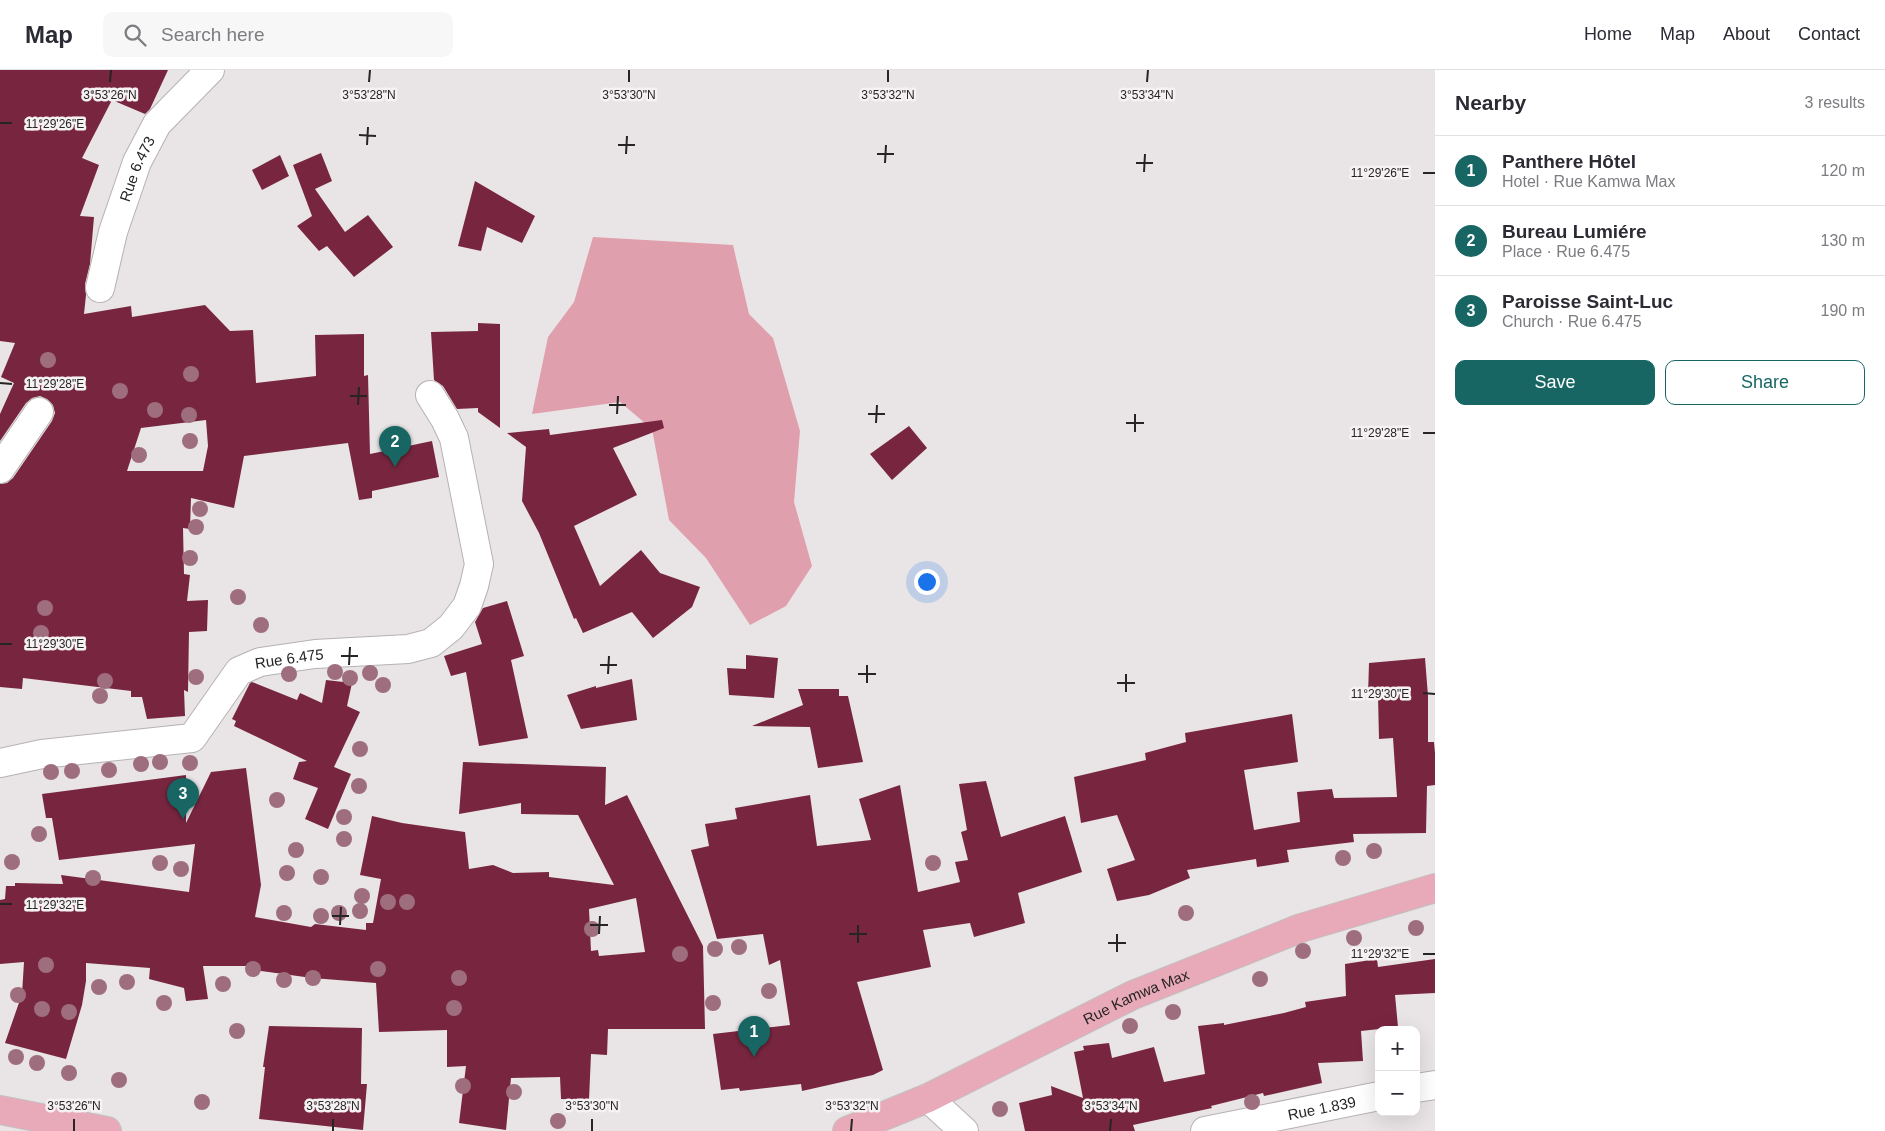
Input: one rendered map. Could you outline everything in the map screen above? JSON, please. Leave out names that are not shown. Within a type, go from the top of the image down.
[{"type":"main road","name":"Rue Kamwa Max","points":[[847,1131],[928,1098],[1134,995],[1300,928],[1435,888]]},
{"type":"main road","points":[[0,1110],[107,1131]]},
{"type":"street","name":"Rue 6.473","points":[[100,288],[113,232],[136,162],[157,124],[210,70]]},
{"type":"street","name":"Rue 6.475","points":[[0,763],[42,754],[192,738],[239,671],[260,662],[315,654],[408,649],[430,643],[451,627],[467,606],[479,564],[454,438],[430,394]]},
{"type":"street","points":[[0,469],[39,412]]},
{"type":"street","points":[[1420,1087],[1435,1085]]},
{"type":"street","name":"Rue 1.839","points":[[1205,1131],[1375,1097]]},
{"type":"street","points":[[928,1098],[964,1131]]},
{"type":"shaded area","points":[[593,237],[733,245],[749,314],[773,338],[800,431],[794,502],[812,566],[786,606],[750,625],[706,558],[669,520],[652,429],[620,402],[532,414],[548,337],[574,302]]},
{"type":"building","points":[[0,70],[168,70],[150,109],[145,114],[112,100],[82,158],[99,165],[80,216],[94,217],[90,264],[85,284],[84,314],[131,306],[132,317],[205,305],[230,331],[253,330],[256,383],[316,376],[315,335],[364,334],[364,376],[368,375],[370,454],[432,441],[439,477],[372,491],[372,498],[359,500],[348,443],[244,456],[234,508],[191,498],[190,529],[183,528],[184,574],[190,575],[187,601],[208,600],[207,631],[189,632],[188,692],[184,690],[185,716],[147,719],[142,697],[131,697],[131,691],[23,678],[22,689],[0,687],[0,484],[7,483],[13,478],[52,421],[55,413],[53,405],[47,399],[40,396],[32,398],[26,403],[0,441],[0,414],[14,383],[1,377],[15,343],[0,341]],"holes":[[[206,420],[208,446],[203,471],[127,471],[141,428]]]},
{"type":"building","points":[[321,153],[332,181],[315,189],[345,232],[368,215],[393,247],[354,277],[327,246],[319,251],[297,226],[312,216],[293,165]]},
{"type":"building","points":[[280,155],[289,176],[262,190],[252,170]]},
{"type":"building","points":[[475,181],[535,216],[522,243],[487,227],[481,251],[458,246]]},
{"type":"building","points":[[478,323],[500,324],[500,428],[478,412],[478,408],[457,409],[443,386],[434,380],[431,332],[478,331]]},
{"type":"building","points":[[662,420],[664,428],[613,448],[637,495],[574,526],[600,586],[641,550],[660,573],[700,587],[692,607],[653,638],[632,612],[583,633],[576,618],[574,619],[539,533],[522,501],[526,447],[507,433],[549,429],[550,435]]},
{"type":"building","points":[[909,426],[927,448],[892,480],[870,454]]},
{"type":"building","points":[[507,601],[524,656],[511,660],[528,738],[479,746],[466,672],[451,676],[444,656],[482,644],[475,622],[483,608]]},
{"type":"building","points":[[746,655],[778,658],[774,698],[729,695],[727,668],[746,669]]},
{"type":"building","points":[[1425,658],[1428,696],[1428,742],[1434,742],[1435,753],[1435,785],[1427,786],[1426,833],[1353,834],[1354,842],[1287,850],[1289,862],[1257,867],[1256,859],[1187,870],[1190,878],[1149,895],[1117,901],[1107,869],[1135,860],[1117,815],[1081,823],[1074,777],[1146,760],[1145,753],[1186,742],[1185,733],[1292,714],[1298,762],[1244,770],[1254,830],[1300,822],[1297,792],[1332,789],[1334,798],[1397,797],[1393,738],[1379,739],[1378,696],[1368,696],[1369,663]]},
{"type":"building","points":[[632,679],[637,720],[581,729],[567,695],[596,686],[596,688]]},
{"type":"building","points":[[326,680],[352,683],[347,706],[360,712],[334,767],[351,774],[328,829],[305,819],[318,788],[293,779],[299,762],[307,761],[234,726],[236,721],[232,719],[252,682],[297,700],[300,693],[322,703]]},
{"type":"building","points":[[798,689],[839,689],[839,696],[848,696],[863,762],[818,768],[810,727],[752,726],[803,705]]},
{"type":"building","points":[[463,762],[606,767],[605,805],[627,795],[703,946],[705,1029],[608,1029],[607,1055],[591,1054],[589,1100],[561,1099],[560,1077],[511,1078],[506,1130],[459,1123],[466,1066],[447,1067],[447,1030],[379,1032],[376,983],[312,978],[254,970],[254,966],[203,966],[208,999],[186,1001],[184,988],[149,979],[150,968],[86,963],[86,981],[82,1005],[66,1059],[5,1043],[22,994],[24,962],[0,964],[0,900],[5,899],[6,886],[15,886],[15,883],[63,884],[61,875],[189,892],[195,844],[59,860],[52,818],[46,818],[42,794],[186,775],[186,823],[211,772],[246,768],[261,885],[255,917],[311,927],[315,924],[366,930],[366,923],[373,923],[381,879],[360,875],[372,816],[402,823],[465,832],[469,869],[493,865],[513,873],[549,872],[549,877],[614,885],[578,815],[521,814],[521,803],[459,814]],"holes":[[[636,898],[645,952],[599,956],[598,950],[591,951],[589,909]]]},
{"type":"building","points":[[986,781],[1001,837],[1065,816],[1082,872],[1018,893],[1025,923],[974,937],[970,923],[923,930],[931,967],[857,982],[883,1070],[873,1075],[802,1091],[801,1084],[740,1091],[739,1088],[721,1090],[713,1034],[790,1025],[780,960],[769,965],[763,934],[717,939],[691,850],[709,846],[705,824],[737,819],[735,808],[810,795],[817,846],[871,840],[859,799],[900,785],[918,892],[960,882],[955,862],[968,860],[961,832],[967,830],[959,784]]},
{"type":"building","points":[[1377,959],[1378,967],[1435,959],[1435,993],[1395,995],[1398,1026],[1375,1026],[1375,1029],[1361,1031],[1363,1061],[1318,1063],[1322,1083],[1264,1096],[1263,1093],[1211,1106],[1212,1108],[1133,1125],[1135,1131],[1025,1131],[1019,1103],[1052,1095],[1051,1086],[1083,1098],[1074,1052],[1084,1050],[1083,1046],[1109,1043],[1112,1058],[1154,1047],[1164,1082],[1205,1074],[1198,1026],[1224,1023],[1224,1025],[1284,1013],[1306,1007],[1305,1002],[1346,996],[1345,964]]},
{"type":"building","points":[[269,1026],[362,1028],[361,1084],[367,1084],[363,1130],[259,1119],[265,1067],[263,1067]]},
{"type":"place","name":"Bureau Lumiére","points":[[395,467]]},
{"type":"place","name":"Paroisse Saint-Luc","points":[[183,819]]},
{"type":"place","name":"Panthere Hôtel","points":[[754,1057]]}]
